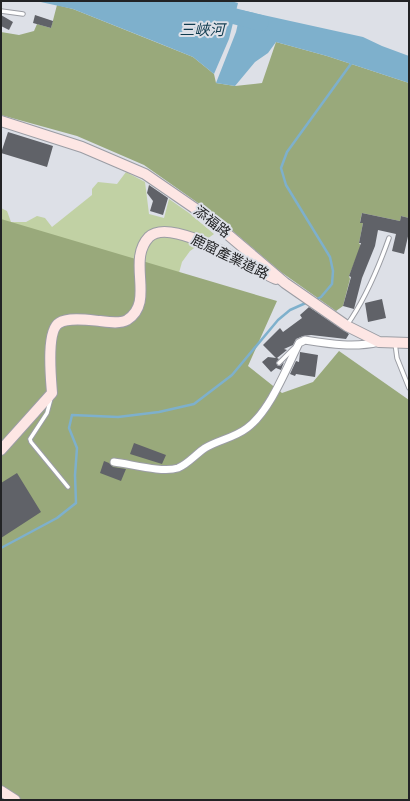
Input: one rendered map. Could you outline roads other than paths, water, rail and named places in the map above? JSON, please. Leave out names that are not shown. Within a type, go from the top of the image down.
[{"type":"street","name":"添福路","points":[[1,121],[82,147],[145,174],[206,216],[286,283],[347,326],[379,342],[409,342]]},
{"type":"street","name":"鹿窟產業道路","points":[[52,393],[51,338],[55,326],[59,322],[67,320],[83,319],[124,322],[130,318],[136,312],[139,305],[141,291],[139,260],[142,249],[150,235],[168,231],[180,234],[205,243],[264,274],[286,283]]},
{"type":"street","points":[[114,462],[151,468],[178,468],[206,447],[246,429],[265,409],[299,343],[305,340],[354,346],[379,342]]},
{"type":"street","points":[[1,450],[52,393]]},
{"type":"street","points":[[1,791],[15,800]]},
{"type":"lane","points":[[1,10],[23,14]]},
{"type":"lane","points":[[347,326],[356,313],[372,283],[389,238]]},
{"type":"lane","points":[[279,363],[299,343]]},
{"type":"lane","points":[[394,343],[397,358],[409,388]]},
{"type":"lane","points":[[52,393],[47,413],[30,439],[68,487]]},
{"type":"water","name":"三峽河","points":[[36,1],[231,1],[238,3],[229,39],[214,74],[193,57],[73,9]]},
{"type":"water","points":[[241,10],[363,37],[409,56],[409,83],[327,56],[276,42],[268,53],[255,62],[235,86],[216,83],[236,32]]},
{"type":"waterway","name":"三峽河","points":[[214,11],[261,23]]},
{"type":"waterway","points":[[315,300],[321,297],[332,284],[333,271],[330,257],[286,185],[281,168],[287,152],[353,61]]},
{"type":"waterway","points":[[1,548],[57,518],[76,503],[75,475],[77,448],[69,428],[72,415],[118,417],[159,412],[194,404],[232,375],[278,320],[290,310],[308,302]]}]
